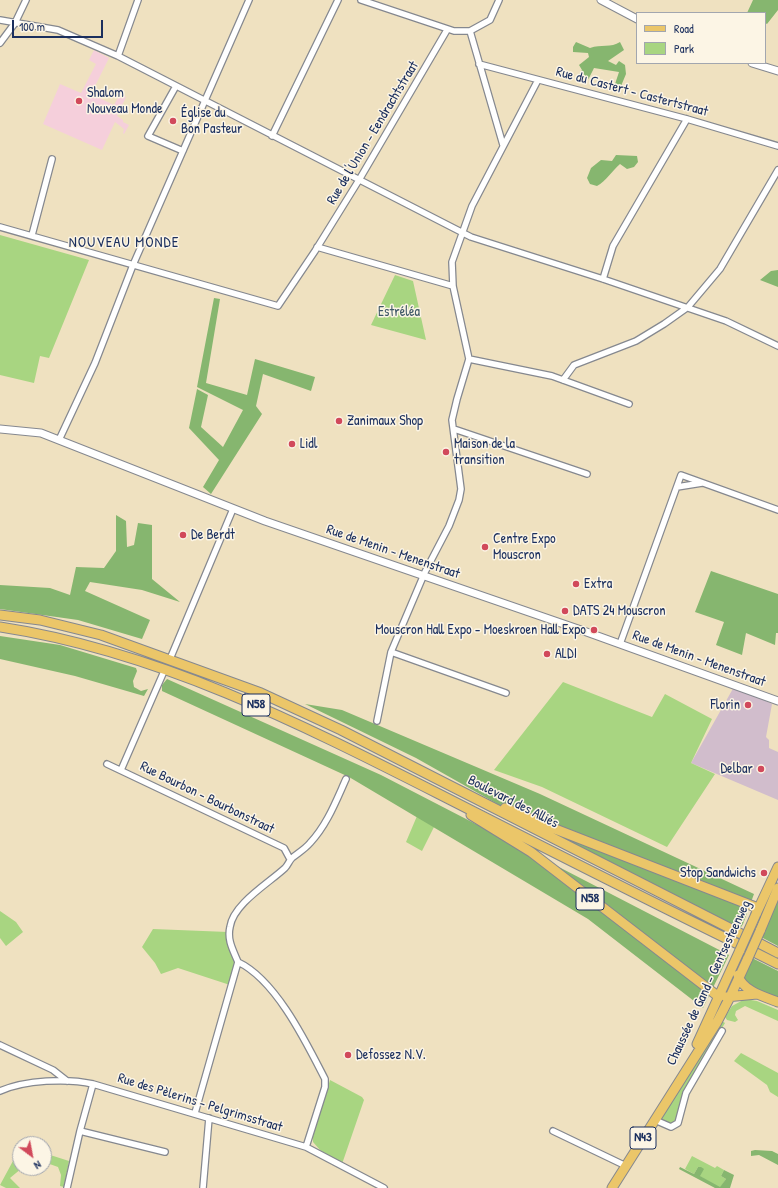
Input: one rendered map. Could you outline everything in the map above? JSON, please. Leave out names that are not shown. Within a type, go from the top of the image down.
[{"type":"main road","name":"N58","points":[[0,615],[40,620],[101,635],[170,659]]},
{"type":"main road","name":"N58","points":[[0,627],[30,632],[91,646],[165,669]]},
{"type":"main road","name":"Boulevard des Alliés","points":[[170,659],[262,693],[341,730],[778,953]]},
{"type":"main road","name":"Boulevard des Alliés","points":[[165,669],[251,702],[344,746],[743,949]]},
{"type":"main road","name":"N58","points":[[473,797],[508,808],[550,827],[760,914]]},
{"type":"main road","name":"N58","points":[[459,804],[477,820],[530,852],[719,997]]},
{"type":"main road","name":"Chaussée de Gand - Gentsesteenweg","points":[[675,1088],[719,997],[737,972],[743,949],[760,914],[766,893],[778,868]]},
{"type":"main road","name":"N43","points":[[612,1188],[730,997],[737,972],[760,931],[760,914],[778,888]]},
{"type":"main road","points":[[766,893],[778,888]]},
{"type":"main road","name":"N58","points":[[743,949],[778,964]]},
{"type":"main road","points":[[737,972],[743,984],[758,994],[778,1002]]},
{"type":"main road","points":[[719,997],[758,994]]},
{"type":"street","points":[[0,43],[14,23],[26,0]]},
{"type":"street","points":[[118,56],[138,0]]},
{"type":"street","points":[[59,440],[95,363],[133,264],[248,0]]},
{"type":"street","points":[[272,136],[338,0]]},
{"type":"street","points":[[361,0],[448,30],[470,31],[490,20],[499,0]]},
{"type":"street","points":[[601,0],[636,18]]},
{"type":"street","points":[[0,20],[58,30],[118,56],[461,233],[688,307],[726,321],[778,346]]},
{"type":"street","name":"Rue de l'Union - Eendrachtstraat","points":[[133,264],[278,306],[317,248],[359,180],[448,30]]},
{"type":"street","points":[[470,31],[503,145]]},
{"type":"street","name":"Rue du Castert - Castertstraat","points":[[479,64],[687,119],[778,146]]},
{"type":"street","points":[[755,64],[778,71]]},
{"type":"street","points":[[378,720],[391,652],[424,576],[449,526],[459,500],[461,489],[452,420],[456,399],[469,359],[453,286],[452,262],[461,233],[472,206],[538,80]]},
{"type":"street","points":[[176,86],[148,136],[183,152]]},
{"type":"street","points":[[603,279],[613,246],[687,119]]},
{"type":"street","points":[[32,235],[52,159]]},
{"type":"street","points":[[563,380],[574,365],[636,341],[688,307],[720,269],[778,170]]},
{"type":"street","points":[[0,227],[133,264]]},
{"type":"street","points":[[317,248],[453,286]]},
{"type":"street","points":[[469,359],[552,376],[629,404]]},
{"type":"street","name":"Rue de Menin - Menenstraat","points":[[0,429],[41,432],[265,521],[620,644],[778,701]]},
{"type":"street","points":[[454,429],[587,474]]},
{"type":"street","points":[[620,644],[681,475],[778,510]]},
{"type":"street","points":[[677,487],[703,483]]},
{"type":"street","points":[[170,659],[233,509]]},
{"type":"street","points":[[391,652],[506,693]]},
{"type":"street","points":[[121,770],[165,669]]},
{"type":"street","name":"Rue Bourbon - Bourbonstraat","points":[[107,764],[284,848],[290,859]]},
{"type":"street","points":[[306,1147],[325,1087],[325,1079],[278,998],[254,972],[238,962],[230,943],[229,928],[237,911],[251,897],[287,867],[290,859],[303,850],[323,828],[346,779]]},
{"type":"street","points":[[195,1113],[238,962]]},
{"type":"street","points":[[655,1120],[667,1126],[678,1123],[686,1093],[722,1031]]},
{"type":"street","points":[[0,1045],[53,1070],[67,1081]]},
{"type":"street","name":"Rue des Pèlerins - Pelgrimsstraat","points":[[0,1091],[33,1084],[67,1081],[93,1084],[306,1147],[384,1188]]},
{"type":"street","points":[[67,1188],[80,1131],[93,1084]]},
{"type":"street","points":[[203,1188],[209,1118]]},
{"type":"street","points":[[80,1131],[165,1152]]},
{"type":"street","points":[[553,1131],[626,1166]]},
{"type":"shaded area","name":"Shalom Nouveau Monde","points":[[94,50],[109,58],[91,94],[114,105],[120,94],[126,97],[117,116],[129,125],[124,134],[124,129],[115,122],[102,150],[43,124],[60,84],[81,93],[96,64],[89,60]]},
{"type":"shaded area","points":[[735,685],[772,704],[766,737],[769,740],[769,748],[778,752],[778,800],[691,763]]},
{"type":"green space","points":[[753,0],[778,0],[778,10],[767,24],[766,12],[747,12]]},
{"type":"green space","points":[[576,42],[590,48],[613,45],[620,42],[624,50],[608,61],[616,65],[619,61],[625,65],[626,74],[621,86],[615,84],[619,72],[594,68],[589,78],[584,83],[575,81],[582,70],[579,65],[589,57],[588,53],[573,52],[573,47]]},
{"type":"green space","points":[[616,155],[637,156],[638,162],[634,167],[627,169],[620,164],[597,186],[590,184],[587,178],[591,168],[601,160],[612,161]]},
{"type":"green space","points":[[0,235],[89,260],[49,358],[40,356],[34,383],[0,375]]},
{"type":"green space","points":[[778,270],[778,287],[760,280],[771,271]]},
{"type":"green space","name":"Estréléa","points":[[395,275],[413,281],[426,340],[371,325]]},
{"type":"green space","points":[[214,298],[220,299],[206,383],[247,395],[255,359],[315,377],[311,391],[263,374],[256,406],[262,414],[211,494],[203,487],[219,460],[189,428],[197,389],[208,395],[201,427],[223,447],[243,410],[197,387]]},
{"type":"green space","points":[[116,515],[126,521],[127,547],[134,545],[138,523],[152,525],[152,579],[180,602],[142,590],[90,582],[85,591],[150,620],[142,639],[78,620],[0,609],[0,585],[50,588],[70,595],[76,567],[104,568],[116,551]]},
{"type":"green space","points":[[711,571],[778,594],[778,633],[776,633],[775,645],[746,633],[742,655],[716,645],[724,622],[695,612]]},
{"type":"green space","points":[[0,636],[60,645],[136,668],[137,671],[133,681],[134,687],[141,691],[148,689],[144,696],[75,676],[0,659]]},
{"type":"green space","points":[[167,679],[381,775],[729,955],[703,1008],[588,919],[349,777],[162,691],[162,685]]},
{"type":"green space","points":[[563,682],[652,717],[665,694],[712,719],[691,763],[715,774],[667,847],[542,787],[494,770]]},
{"type":"green space","points":[[305,704],[342,710],[540,794],[754,894],[743,924],[738,932],[616,871],[416,758]]},
{"type":"green space","points":[[417,816],[434,827],[422,851],[406,842]]},
{"type":"green space","points":[[778,899],[778,946],[761,937]]},
{"type":"green space","points":[[0,911],[16,922],[23,932],[6,946],[0,938]]},
{"type":"green space","points":[[153,929],[228,932],[236,964],[230,985],[178,968],[161,974],[155,963],[142,947]]},
{"type":"green space","points":[[752,958],[778,971],[778,998],[758,990],[744,982],[744,976]]},
{"type":"green space","points":[[745,999],[757,1001],[778,1010],[778,1021],[745,1006],[736,1011],[735,1015],[738,1020],[735,1022],[727,1020],[725,1017],[732,1006]]},
{"type":"green space","points":[[722,1021],[725,1023],[690,1082],[678,1118],[673,1125],[662,1122],[661,1119]]},
{"type":"green space","points":[[741,1053],[778,1073],[778,1097],[770,1092],[767,1085],[734,1061]]},
{"type":"green space","points":[[330,1080],[362,1097],[364,1100],[342,1164],[320,1150],[313,1142],[313,1136]]},
{"type":"green space","points":[[751,1151],[772,1151],[778,1154],[778,1165],[759,1155],[751,1156]]},
{"type":"green space","points":[[52,1156],[69,1161],[64,1187],[60,1186],[61,1175],[58,1167],[52,1165]]},
{"type":"green space","points":[[692,1156],[715,1168],[717,1166],[724,1170],[721,1176],[726,1179],[720,1188],[699,1176],[698,1167],[694,1174],[685,1169]]},
{"type":"green space","points":[[12,1163],[12,1176],[10,1178],[20,1188],[6,1188],[0,1185]]},
{"type":"green space","points":[[680,1167],[694,1174],[698,1167],[701,1167],[704,1169],[700,1176],[720,1187],[726,1179],[721,1176],[724,1170],[734,1175],[730,1188],[715,1188],[679,1169]]},
{"type":"place","name":"Shalom Nouveau Monde","points":[[79,101]]},
{"type":"place","name":"Église du Bon Pasteur","points":[[173,121]]},
{"type":"place","name":"Zanimaux Shop","points":[[339,421]]},
{"type":"place","name":"Lidl","points":[[292,444]]},
{"type":"place","name":"Maison de la transition","points":[[446,452]]},
{"type":"place","name":"De Berdt","points":[[183,535]]},
{"type":"place","name":"Centre Expo Mouscron","points":[[485,547]]},
{"type":"place","name":"Extra","points":[[576,584]]},
{"type":"place","name":"DATS 24 Mouscron","points":[[565,611]]},
{"type":"place","name":"Mouscron Hall Expo - Moeskroen Hall Expo","points":[[594,630]]},
{"type":"place","name":"ALDI","points":[[547,654]]},
{"type":"place","name":"Florin","points":[[748,705]]},
{"type":"place","name":"Delbar","points":[[761,769]]},
{"type":"place","name":"Stop Sandwichs","points":[[764,873]]},
{"type":"place","name":"Defossez N.V.","points":[[348,1055]]},
{"type":"district","name":"NOUVEAU MONDE","points":[[124,243]]}]
